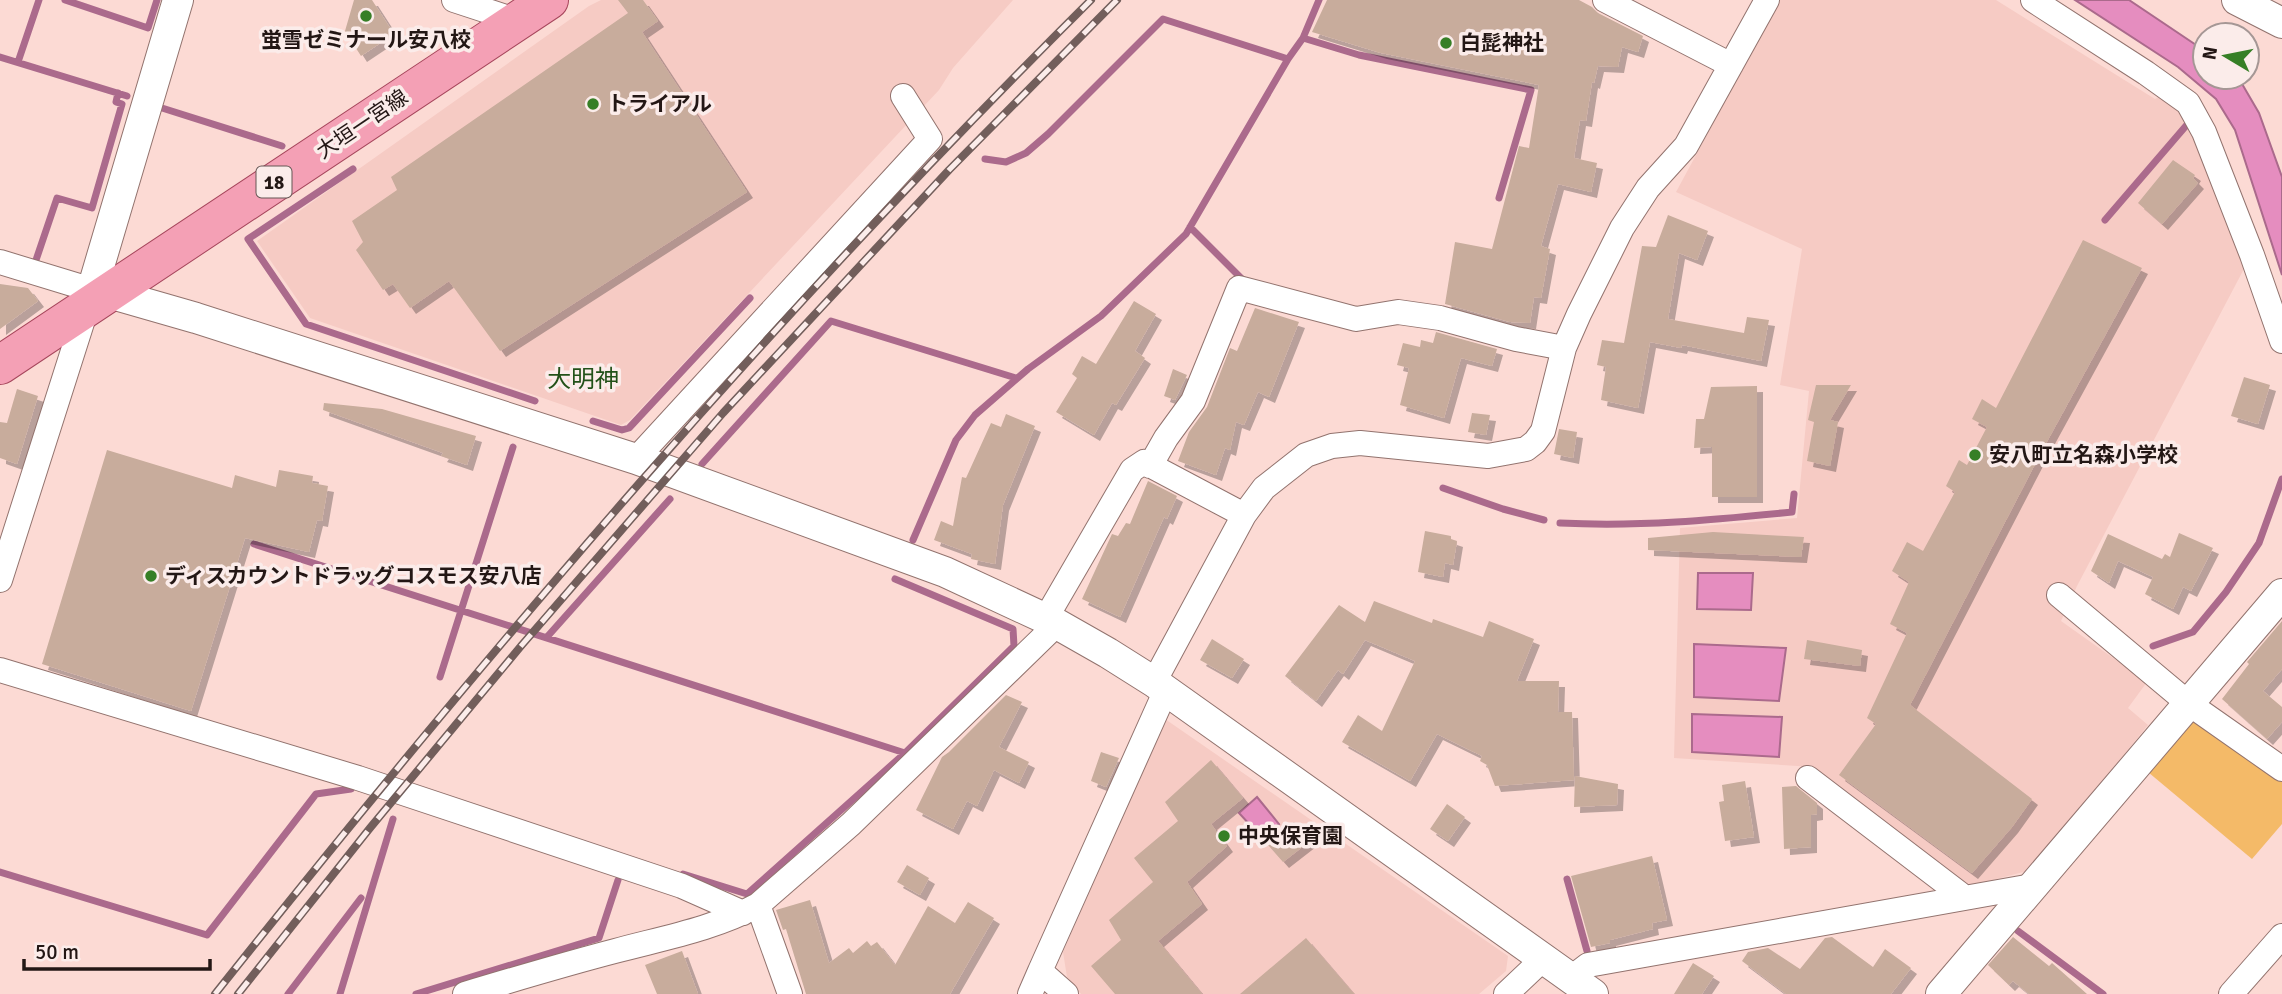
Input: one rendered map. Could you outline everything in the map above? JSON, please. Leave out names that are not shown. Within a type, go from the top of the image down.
[{"type":"main road","name":"大垣一宮線","points":[[0,365],[96,297],[549,0]]},
{"type":"street","points":[[0,580],[96,297],[178,0]]},
{"type":"street","points":[[454,0],[518,21]]},
{"type":"street","points":[[1605,0],[1731,65]]},
{"type":"street","points":[[1030,994],[1160,686],[1244,515],[1264,488],[1306,455],[1332,446],[1360,443],[1488,456],[1526,449],[1535,442],[1543,430],[1564,348],[1622,228],[1647,189],[1686,146],[1767,0]]},
{"type":"street","points":[[2033,0],[2188,103],[2208,143],[2282,341]]},
{"type":"street","points":[[2236,0],[2282,23]]},
{"type":"street","points":[[636,459],[930,139],[903,96]]},
{"type":"street","points":[[0,262],[96,297],[208,322],[636,459],[945,572],[1051,621],[1160,686],[1582,986],[1588,965],[2032,886]]},
{"type":"street","points":[[1150,466],[1166,438],[1193,401],[1239,288],[1356,319],[1398,312],[1440,318],[1516,339],[1564,348]]},
{"type":"street","points":[[465,994],[563,964],[695,930],[750,909],[851,824],[1051,621],[1132,470],[1144,462],[1244,515]]},
{"type":"street","points":[[1941,994],[2282,594]]},
{"type":"street","points":[[2059,595],[2188,703],[2282,769]]},
{"type":"street","points":[[0,670],[358,778],[750,909],[790,994]]},
{"type":"street","points":[[1808,778],[1964,897]]},
{"type":"street","points":[[2231,994],[2282,936]]},
{"type":"street","points":[[1506,994],[1544,958]]},
{"type":"street","points":[[1040,971],[1066,994]]},
{"type":"shaded area","points":[[601,0],[1013,0],[953,68],[939,90],[630,420],[621,425],[310,318],[257,241]]},
{"type":"shaded area","name":"安八町立名森小学校","points":[[1780,0],[1996,0],[2155,99],[2165,93],[2185,110],[2246,265],[2061,621],[2147,682],[2128,708],[2148,725],[2031,870],[1970,886],[1813,767],[1674,758],[1680,528],[1797,518],[1809,391],[1780,385],[1802,249],[1676,192]]},
{"type":"shaded area","points":[[2075,0],[2129,0],[2191,42],[2191,78]]},
{"type":"shaded area","points":[[2206,91],[2246,91],[2259,113],[2282,177],[2282,275],[2235,130],[2216,99]]},
{"type":"shaded area","points":[[1698,573],[1753,573],[1751,610],[1697,609]]},
{"type":"shaded area","points":[[1694,644],[1786,648],[1779,701],[1694,697]]},
{"type":"shaded area","points":[[2189,712],[2282,781],[2282,824],[2252,859],[2142,767]]},
{"type":"shaded area","points":[[1692,714],[1782,717],[1779,757],[1692,752]]},
{"type":"shaded area","name":"中央保育園","points":[[1165,719],[1508,956],[1506,971],[1479,994],[1081,994],[1067,977],[1063,952]]},
{"type":"shaded area","points":[[1257,797],[1279,824],[1262,838],[1239,813]]},
{"type":"building","name":"蛍雪ゼミナール安八校","points":[[354,0],[372,0],[394,34],[361,56],[345,31]]},
{"type":"building","name":"トライアル","points":[[618,0],[643,0],[658,21],[642,32],[747,192],[500,351],[449,281],[410,308],[393,284],[383,290],[356,250],[363,242],[352,221],[397,190],[391,177],[628,13]]},
{"type":"building","points":[[1327,0],[1579,0],[1643,36],[1638,52],[1622,47],[1618,67],[1598,66],[1594,83],[1592,82],[1586,121],[1580,120],[1574,158],[1597,163],[1591,192],[1558,184],[1541,246],[1550,249],[1541,298],[1534,297],[1530,323],[1510,322],[1445,304],[1455,242],[1492,249],[1519,146],[1529,148],[1539,85],[1381,53],[1312,32]]},
{"type":"building","points":[[2173,160],[2195,175],[2193,178],[2198,183],[2162,224],[2138,203]]},
{"type":"building","points":[[1668,215],[1708,231],[1697,260],[1679,253],[1668,319],[1744,333],[1747,317],[1769,320],[1761,361],[1682,345],[1681,348],[1650,342],[1638,408],[1601,400],[1606,367],[1597,365],[1602,340],[1624,343],[1642,246],[1656,247]]},
{"type":"building","points":[[2083,240],[2142,268],[2044,447],[1910,705],[2032,799],[1972,873],[1839,775],[1876,724],[1867,718],[1907,633],[1890,624],[1909,582],[1892,571],[1907,542],[1923,551],[1955,492],[1946,486],[1959,460],[1967,465],[1987,427],[1972,419],[1982,399],[1996,408]]},
{"type":"building","points":[[0,284],[28,288],[38,301],[0,329]]},
{"type":"building","points":[[1134,301],[1156,314],[1135,351],[1145,358],[1116,405],[1112,403],[1094,435],[1056,412],[1077,378],[1072,374],[1082,356],[1096,364]]},
{"type":"building","points":[[1255,308],[1299,322],[1269,397],[1258,392],[1244,425],[1236,422],[1230,450],[1225,448],[1216,475],[1178,461],[1189,432],[1207,407],[1230,348],[1237,351]]},
{"type":"building","points":[[1436,332],[1497,349],[1492,366],[1461,358],[1444,418],[1400,405],[1409,368],[1397,365],[1403,343],[1420,347],[1421,340],[1433,343]]},
{"type":"building","points":[[1173,369],[1187,375],[1175,400],[1164,396]]},
{"type":"building","points":[[2244,377],[2270,385],[2258,424],[2231,416]]},
{"type":"building","points":[[1816,385],[1851,385],[1830,420],[1838,422],[1830,466],[1807,461],[1814,422],[1808,420]]},
{"type":"building","points":[[1757,386],[1757,497],[1712,497],[1712,447],[1694,448],[1696,419],[1704,419],[1711,387]]},
{"type":"building","points":[[17,389],[38,396],[17,464],[0,458],[0,422],[7,423]]},
{"type":"building","points":[[324,403],[382,409],[476,436],[467,465],[441,456],[443,453],[323,410]]},
{"type":"building","points":[[1472,413],[1490,415],[1486,435],[1468,432]]},
{"type":"building","points":[[1006,414],[1035,426],[1003,505],[995,564],[971,559],[972,554],[934,540],[941,521],[953,526],[962,477],[966,478],[991,423],[1001,427]]},
{"type":"building","points":[[1559,429],[1577,432],[1573,458],[1554,454]]},
{"type":"building","name":"ディスカウントドラッグコスモス安八店","points":[[107,450],[232,488],[235,475],[276,487],[279,470],[313,476],[312,483],[328,486],[322,521],[317,520],[309,552],[245,538],[191,711],[42,664]]},
{"type":"building","points":[[1148,481],[1177,496],[1167,519],[1164,517],[1120,617],[1082,599],[1112,534],[1118,536],[1126,523],[1130,524]]},
{"type":"building","points":[[1425,531],[1451,536],[1451,539],[1457,541],[1453,565],[1445,563],[1443,577],[1418,572]]},
{"type":"building","points":[[1713,532],[1804,537],[1801,557],[1648,550],[1648,538]]},
{"type":"building","points":[[2179,533],[2213,548],[2191,591],[2183,587],[2173,609],[2145,594],[2153,577],[2118,561],[2109,583],[2091,571],[2108,534],[2162,559],[2165,554],[2170,557]]},
{"type":"building","points":[[1374,601],[1432,623],[1433,619],[1483,637],[1489,621],[1534,639],[1517,681],[1559,681],[1558,712],[1572,712],[1574,780],[1495,786],[1487,765],[1480,761],[1482,756],[1437,734],[1410,781],[1342,742],[1358,715],[1382,731],[1415,661],[1365,640],[1343,674],[1338,670],[1316,701],[1285,676],[1339,605],[1365,622]]},
{"type":"building","points":[[2282,621],[2282,669],[2263,691],[2282,707],[2282,722],[2267,739],[2222,699],[2249,664],[2247,662]]},
{"type":"building","points":[[1212,639],[1244,659],[1232,678],[1200,660]]},
{"type":"building","points":[[1807,640],[1862,650],[1860,666],[1804,659]]},
{"type":"building","points":[[1006,695],[1022,702],[999,747],[1029,762],[1019,783],[994,770],[977,806],[967,801],[953,829],[916,810],[942,757]]},
{"type":"building","points":[[1101,752],[1119,758],[1106,787],[1091,781]]},
{"type":"building","points":[[1211,760],[1243,798],[1211,824],[1227,846],[1187,882],[1202,904],[1158,941],[1202,994],[1115,994],[1091,966],[1121,940],[1109,920],[1153,882],[1134,858],[1178,821],[1165,802]]},
{"type":"building","points":[[1575,776],[1618,784],[1617,805],[1574,807]]},
{"type":"building","points":[[1745,781],[1754,837],[1725,841],[1719,802],[1724,801],[1722,785]]},
{"type":"building","points":[[1796,786],[1817,803],[1817,814],[1811,815],[1811,847],[1784,849],[1782,787]]},
{"type":"building","points":[[1447,804],[1465,817],[1448,841],[1430,829]]},
{"type":"building","points":[[1294,822],[1310,841],[1283,862],[1268,845]]},
{"type":"building","points":[[1652,856],[1667,920],[1652,923],[1653,929],[1591,947],[1571,876]]},
{"type":"building","points":[[907,865],[929,878],[920,895],[897,882]]},
{"type":"building","points":[[810,900],[829,963],[849,948],[853,953],[867,941],[871,946],[877,942],[895,965],[928,906],[955,923],[968,902],[994,918],[950,994],[806,994],[786,929],[783,930],[776,910]]},
{"type":"building","points":[[1832,937],[1873,967],[1885,949],[1911,968],[1891,994],[1786,994],[1742,961],[1748,952],[1768,948],[1800,969],[1825,938]]},
{"type":"building","points":[[2013,937],[2049,966],[2052,963],[2087,994],[2029,994],[2013,981],[2009,985],[1988,965]]},
{"type":"building","points":[[1306,938],[1354,994],[1240,994]]},
{"type":"building","points":[[682,951],[698,994],[657,994],[645,965]]},
{"type":"building","points":[[1693,963],[1714,976],[1702,994],[1674,994]]},
{"type":"waterway","points":[[18,62],[39,0]]},
{"type":"waterway","points":[[65,0],[148,28],[157,0]]},
{"type":"waterway","points":[[913,540],[956,440],[975,415],[1028,369],[1101,316],[1186,234],[1288,59],[1303,38],[1319,0]]},
{"type":"waterway","points":[[985,159],[1006,162],[1026,153],[1163,19],[1288,59]]},
{"type":"waterway","points":[[1303,38],[1359,55],[1531,90],[1499,198]]},
{"type":"waterway","points":[[0,57],[127,96]]},
{"type":"waterway","points":[[31,262],[35,263],[57,198],[92,208],[122,104],[116,102],[118,93]]},
{"type":"waterway","points":[[162,108],[282,146]]},
{"type":"waterway","points":[[2105,220],[2191,120]]},
{"type":"waterway","points":[[353,169],[248,239],[306,324],[535,401]]},
{"type":"waterway","points":[[1190,227],[1245,282]]},
{"type":"waterway","points":[[593,421],[622,430],[629,428],[750,298]]},
{"type":"waterway","points":[[702,464],[831,321],[1016,378]]},
{"type":"waterway","points":[[440,677],[513,447]]},
{"type":"waterway","points":[[2153,646],[2193,632],[2226,592],[2259,543],[2282,479]]},
{"type":"waterway","points":[[1443,488],[1544,520]]},
{"type":"waterway","points":[[1560,523],[1647,523],[1792,512],[1794,494]]},
{"type":"waterway","points":[[547,637],[670,499]]},
{"type":"waterway","points":[[254,544],[905,753]]},
{"type":"waterway","points":[[683,874],[747,894],[905,753],[1014,646],[1013,629],[895,579]]},
{"type":"waterway","points":[[0,872],[207,935],[316,794],[351,789]]},
{"type":"waterway","points":[[340,994],[393,819]]},
{"type":"waterway","points":[[1567,879],[1587,951]]},
{"type":"waterway","points":[[416,994],[599,938],[618,880]]},
{"type":"waterway","points":[[288,994],[361,898]]},
{"type":"waterway","points":[[2018,931],[2103,994]]},
{"type":"railway","points":[[215,994],[424,737],[638,484],[860,238],[1091,0]]},
{"type":"railway","points":[[238,994],[370,828],[521,646],[723,413],[949,170],[1117,0]]},
{"type":"place","name":"蛍雪ゼミナール安八校","points":[[366,16]]},
{"type":"place","name":"白髭神社","points":[[1446,43]]},
{"type":"place","name":"トライアル","points":[[593,104]]},
{"type":"place","name":"安八町立名森小学校","points":[[1975,455]]},
{"type":"place","name":"ディスカウントドラッグコスモス安八店","points":[[151,576]]},
{"type":"place","name":"中央保育園","points":[[1224,836]]},
{"type":"district","name":"大明神","points":[[583,379]]}]
